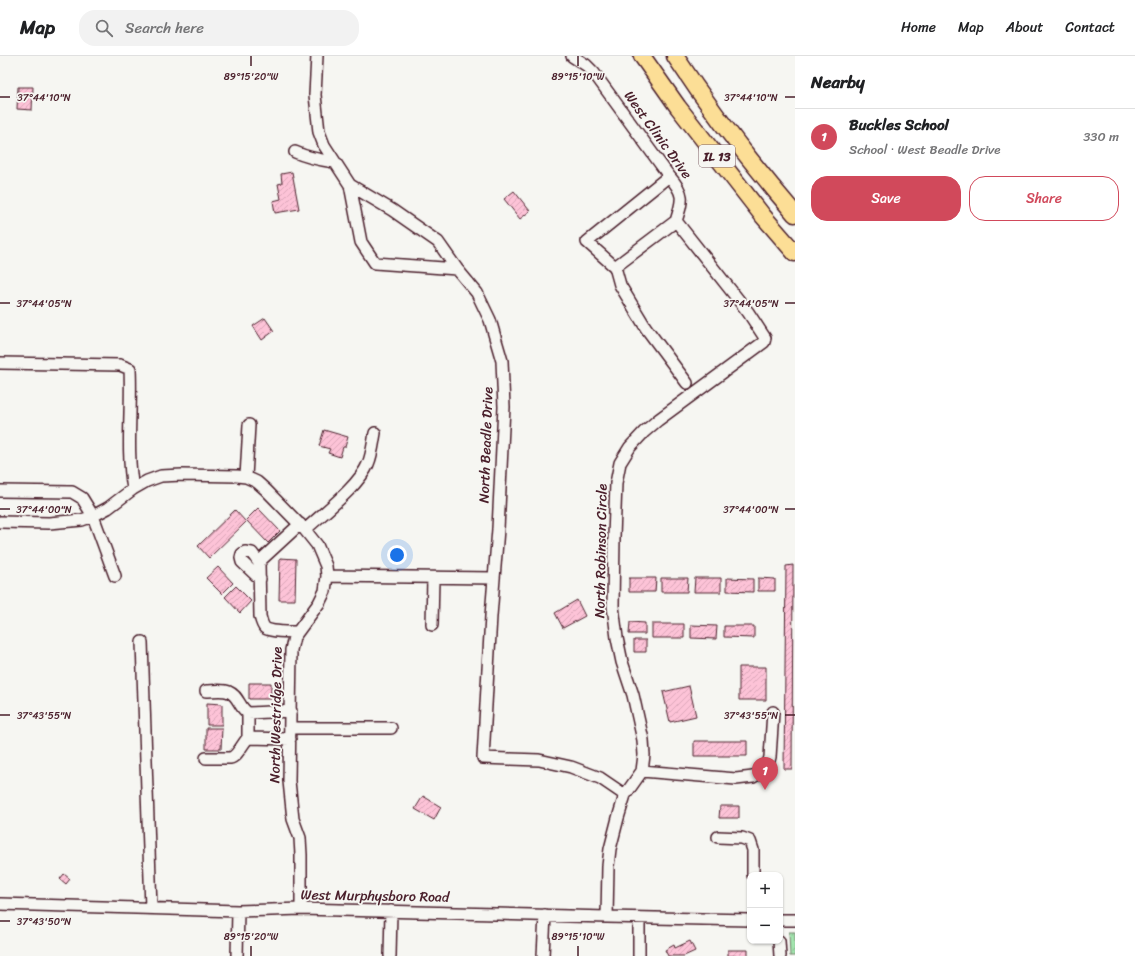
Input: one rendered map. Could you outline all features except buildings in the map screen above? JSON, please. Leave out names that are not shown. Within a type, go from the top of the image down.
[{"type":"highway","name":"IL 13","points":[[642,56],[678,107],[763,216],[795,253]]},
{"type":"highway","name":"IL 13","points":[[674,56],[763,177],[795,214]]},
{"type":"street","name":"North Beadle Drive","points":[[317,56],[315,95],[319,132],[324,146],[350,185],[392,210],[438,242],[457,269],[477,293],[490,320],[502,361],[504,407],[498,529],[483,758],[539,760],[571,767],[600,778],[625,795]]},
{"type":"street","name":"West Clinic Drive","points":[[572,56],[586,65],[594,73],[669,176],[679,187],[682,195],[676,221]]},
{"type":"street","points":[[295,152],[303,156],[334,162]]},
{"type":"street","points":[[669,176],[587,242],[615,267],[620,285],[642,322],[687,383]]},
{"type":"street","points":[[350,185],[361,242],[375,263],[457,269]]},
{"type":"street","points":[[615,267],[676,221]]},
{"type":"street","name":"North Robinson Circle","points":[[642,771],[643,740],[633,695],[622,662],[613,606],[616,483],[620,463],[630,447],[644,432],[764,342],[765,338],[748,312],[676,221]]},
{"type":"street","points":[[0,363],[120,364],[130,369],[130,463],[137,486]]},
{"type":"street","points":[[246,477],[249,425]]},
{"type":"street","points":[[259,563],[347,491],[368,464],[375,433]]},
{"type":"street","name":"North Westridge Drive","points":[[0,522],[66,522],[82,520],[108,508],[137,486],[161,476],[237,476],[246,477],[257,482],[314,539],[326,566],[327,576],[325,591],[319,603],[297,632],[293,639],[291,650],[289,781],[293,819],[300,838],[301,909]]},
{"type":"street","points":[[0,491],[72,492],[82,498],[93,516],[115,576]]},
{"type":"street","points":[[260,579],[242,562],[242,554],[245,552],[252,553],[259,563],[260,579],[260,616],[265,628],[270,630],[297,632]]},
{"type":"street","points":[[327,576],[494,578]]},
{"type":"street","points":[[432,624],[433,578]]},
{"type":"street","points":[[142,642],[151,908]]},
{"type":"street","points":[[206,691],[229,691],[235,696],[244,711],[248,713],[290,711]]},
{"type":"street","points":[[607,917],[608,866],[610,849],[625,795],[642,771],[736,779],[753,777],[767,768],[770,757],[773,712]]},
{"type":"street","points":[[206,758],[234,758],[248,738],[248,713]]},
{"type":"street","points":[[248,738],[391,728]]},
{"type":"street","points":[[718,837],[742,838],[750,841],[753,854],[753,872]]},
{"type":"street","name":"West Murphysboro Road","points":[[0,904],[238,911],[301,909],[747,920]]},
{"type":"street","points":[[237,956],[238,911]]},
{"type":"street","points":[[390,956],[391,911]]},
{"type":"street","points":[[543,956],[545,915]]},
{"type":"street","points":[[639,918],[639,956]]},
{"type":"street","points":[[783,920],[795,920]]},
{"type":"street","points":[[780,944],[780,956]]},
{"type":"green space","points":[[789,932],[795,932],[795,956],[790,956]]},
{"type":"place","name":"Buckles School","points":[[765,790]]}]
